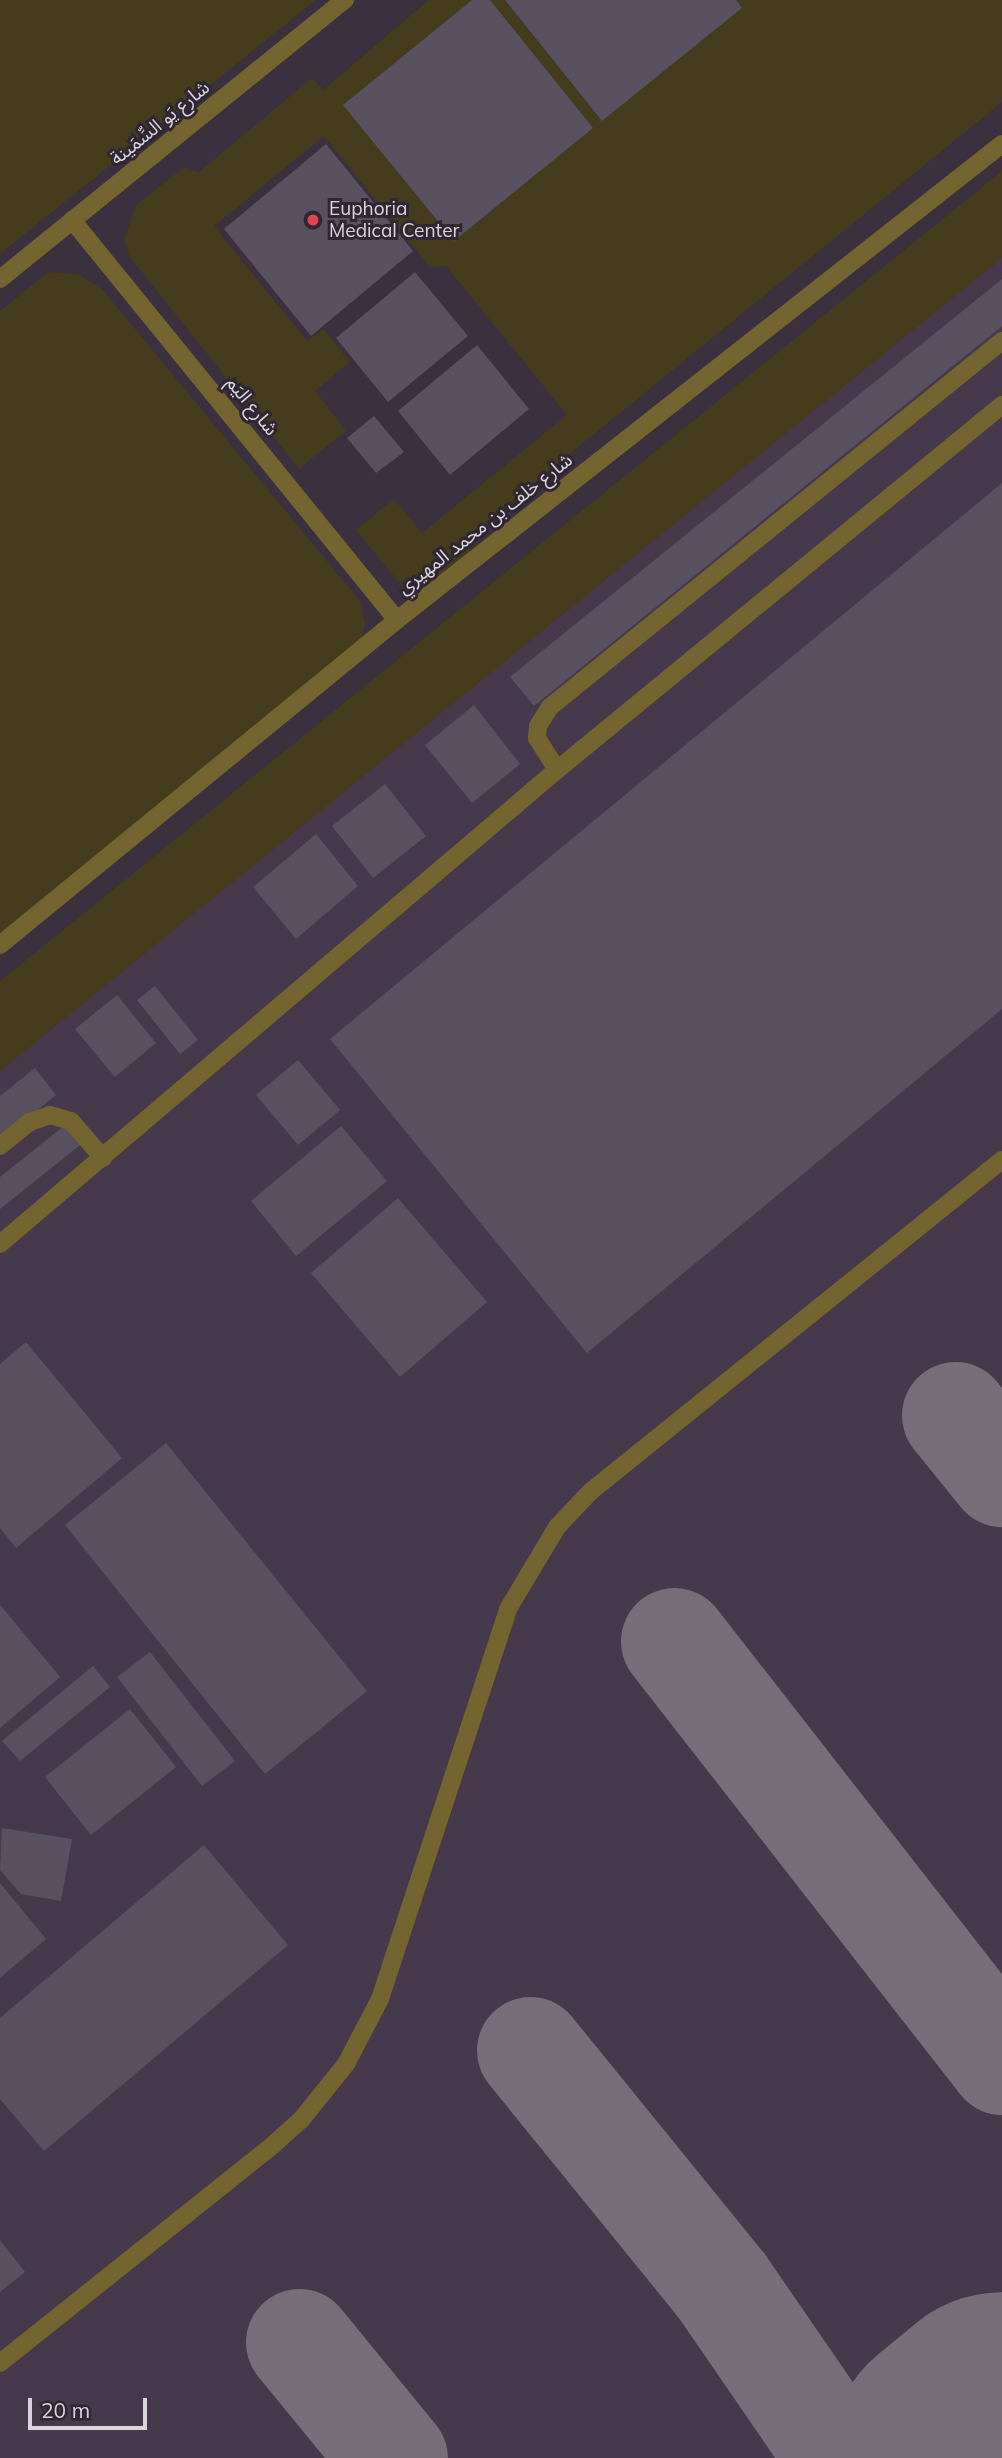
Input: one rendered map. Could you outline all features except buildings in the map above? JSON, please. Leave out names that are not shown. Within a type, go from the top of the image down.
[{"type":"street","name":"شارع يَو السِّمَينة","points":[[0,279],[345,0]]},
{"type":"street","name":"شارع خلف بن محمد المهيري","points":[[0,944],[397,620],[1002,144]]},
{"type":"street","name":"شارع اليَم","points":[[72,220],[397,620]]},
{"type":"street","points":[[556,770],[537,738],[538,726],[550,707],[1002,341]]},
{"type":"street","points":[[0,1244],[556,770],[1002,405]]},
{"type":"street","points":[[0,1146],[39,1116],[61,1116],[103,1158]]},
{"type":"street","points":[[0,2363],[274,2144],[301,2120],[346,2064],[380,1999],[508,1609],[557,1527],[590,1492],[1002,1160]]},
{"type":"shaded area","points":[[1002,257],[1002,2458],[0,2458],[0,1069]]},
{"type":"sand","points":[[0,0],[316,0],[0,254]]},
{"type":"sand","points":[[429,0],[472,0],[344,105],[454,241],[592,128],[490,0],[505,0],[602,121],[742,8],[736,0],[1002,0],[1002,102],[475,531],[469,556],[439,580],[420,586],[398,581],[356,530],[394,499],[422,533],[567,415],[446,266],[430,267],[324,136],[214,226],[307,341],[324,329],[350,362],[315,391],[346,431],[299,469],[129,256],[125,239],[136,205],[183,168],[199,172],[312,78],[323,90]]},
{"type":"sand","points":[[1002,171],[1002,258],[0,1071],[0,981]]},
{"type":"sand","points":[[48,272],[78,274],[102,289],[360,601],[365,624],[359,650],[0,941],[0,311]]},
{"type":"taxiway","points":[[955,1415],[1002,1473]]},
{"type":"taxiway","points":[[674,1641],[1002,2061]]},
{"type":"taxiway","points":[[530,2050],[721,2285],[840,2458]]},
{"type":"taxiway","points":[[299,2342],[394,2458]]},
{"type":"runway","points":[[963,2458],[1002,2426]]},
{"type":"place","name":"Euphoria Medical Center","points":[[313,220]]}]
